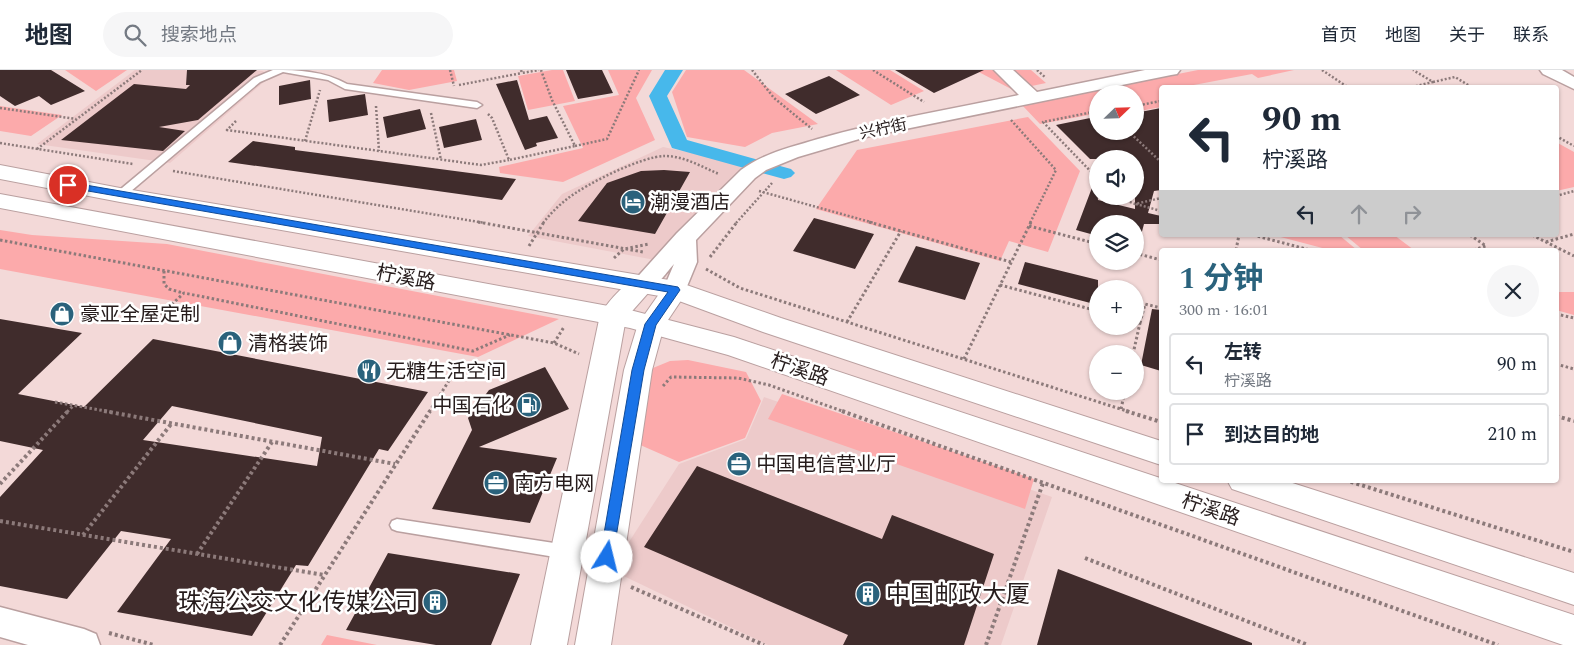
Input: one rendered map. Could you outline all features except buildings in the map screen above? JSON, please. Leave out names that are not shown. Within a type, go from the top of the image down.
[{"type":"main road","name":"柠溪路","points":[[0,172],[120,195],[519,264],[644,283],[675,290],[772,325],[1159,452]]},
{"type":"main road","name":"柠溪路","points":[[0,201],[613,315],[651,324],[734,347],[1574,632]]},
{"type":"main road","points":[[367,269],[390,241]]},
{"type":"main road","points":[[549,645],[613,315],[644,283]]},
{"type":"main road","points":[[593,645],[638,370],[651,324],[675,290]]},
{"type":"main road","points":[[956,422],[967,389]]},
{"type":"main road","name":"柠溪路","points":[[1253,483],[1574,589]]},
{"type":"street","points":[[1003,70],[1033,98]]},
{"type":"street","name":"兴柠街","points":[[685,262],[685,238],[738,182],[759,166],[827,141],[1171,70]]},
{"type":"street","points":[[1549,70],[1574,84]]},
{"type":"street","points":[[644,283],[685,262]]},
{"type":"street","points":[[675,290],[685,262]]},
{"type":"street","points":[[0,622],[84,645]]},
{"type":"lane","points":[[120,195],[257,80],[280,70]]},
{"type":"lane","points":[[285,70],[324,77],[345,86],[477,105]]},
{"type":"lane","points":[[397,525],[567,552]]},
{"type":"path","points":[[37,149],[142,70]]},
{"type":"path","points":[[450,70],[454,86],[521,72],[540,70],[552,100],[575,146]]},
{"type":"path","points":[[241,117],[227,130],[481,166],[607,139],[639,70]]},
{"type":"path","points":[[752,70],[774,98],[827,141]]},
{"type":"path","points":[[874,70],[925,102],[937,117]]},
{"type":"path","points":[[1322,70],[1344,85]]},
{"type":"path","points":[[1414,70],[1433,82]]},
{"type":"path","points":[[305,141],[324,77]]},
{"type":"path","points":[[1420,85],[1455,77],[1468,85]]},
{"type":"path","points":[[376,91],[379,151]]},
{"type":"path","points":[[427,98],[441,160]]},
{"type":"path","points":[[1144,104],[1159,101]]},
{"type":"path","points":[[477,105],[492,118],[509,160]]},
{"type":"path","points":[[964,359],[1056,170],[997,105]]},
{"type":"path","points":[[0,108],[76,119]]},
{"type":"path","points":[[1089,113],[1043,122],[1089,170]]},
{"type":"path","points":[[1559,138],[1574,146]]},
{"type":"path","points":[[1138,140],[1159,160]]},
{"type":"path","points":[[0,143],[537,232],[685,262],[740,288],[1159,421]]},
{"type":"path","points":[[519,264],[537,232],[567,197],[585,186],[656,156],[682,158],[763,192],[1011,262]]},
{"type":"path","points":[[685,262],[745,211],[776,179]]},
{"type":"path","points":[[1559,195],[1574,191]]},
{"type":"path","points":[[1144,202],[1159,198]]},
{"type":"path","points":[[1139,205],[1159,210]]},
{"type":"path","points":[[1029,226],[1089,242]]},
{"type":"path","points":[[847,322],[900,231]]},
{"type":"path","points":[[1546,242],[1574,234]]},
{"type":"path","points":[[1261,237],[1303,248]]},
{"type":"path","points":[[1473,237],[1486,246],[1480,248]]},
{"type":"path","points":[[1536,237],[1558,248]]},
{"type":"path","points":[[0,240],[554,343],[586,357]]},
{"type":"path","points":[[1559,248],[1574,256]]},
{"type":"path","points":[[1144,256],[1159,260]]},
{"type":"path","points":[[164,271],[161,280],[164,286],[184,294],[473,351],[511,335]]},
{"type":"path","points":[[1000,285],[1089,309]]},
{"type":"path","points":[[157,318],[184,294]]},
{"type":"path","points":[[1144,308],[1145,304],[1159,308]]},
{"type":"path","points":[[1559,315],[1574,318]]},
{"type":"path","points":[[1559,365],[1574,369]]},
{"type":"path","points":[[280,645],[452,376]]},
{"type":"path","points":[[658,391],[671,377],[738,378],[762,383],[1498,645]]},
{"type":"path","points":[[1121,409],[1123,400]]},
{"type":"path","points":[[55,402],[395,464]]},
{"type":"path","points":[[0,484],[73,405]]},
{"type":"path","points":[[1559,417],[1574,421]]},
{"type":"path","points":[[82,535],[172,423]]},
{"type":"path","points":[[197,554],[272,442]]},
{"type":"path","points":[[986,645],[1043,483]]},
{"type":"path","points":[[1355,483],[1574,552]]},
{"type":"path","points":[[0,521],[324,575]]},
{"type":"path","points":[[1085,558],[1308,645]]},
{"type":"path","points":[[604,576],[764,645]]},
{"type":"shaded area","points":[[65,70],[127,70],[96,91]]},
{"type":"shaded area","points":[[135,70],[251,70],[262,71],[272,75],[170,163],[37,144]]},
{"type":"shaded area","points":[[382,70],[454,70],[457,81],[409,90],[373,83]]},
{"type":"shaded area","points":[[563,70],[575,101],[528,110],[518,76]]},
{"type":"shaded area","points":[[608,70],[652,70],[636,98],[655,140],[563,182],[500,173],[499,167],[583,148],[563,106],[619,95]]},
{"type":"shaded area","points":[[686,70],[744,70],[818,124],[772,133],[745,147],[687,137],[672,92]]},
{"type":"shaded area","points":[[836,70],[890,70],[924,91],[891,105]]},
{"type":"shaded area","points":[[975,70],[1031,70],[1046,83],[1013,90]]},
{"type":"shaded area","points":[[1198,70],[1294,70],[1258,78],[1252,74],[1194,85],[1159,85],[1159,107],[1144,110],[1144,85],[1123,85]]},
{"type":"shaded area","points":[[1089,92],[1089,115],[1040,124],[1022,105]]},
{"type":"shaded area","points":[[0,106],[62,115],[31,136],[0,131]]},
{"type":"shaded area","points":[[1028,117],[1080,171],[1048,252],[1009,241],[1000,261],[816,209],[857,150]]},
{"type":"shaded area","points":[[1559,144],[1574,152],[1574,187],[1559,190]]},
{"type":"shaded area","points":[[663,147],[740,163],[744,172],[655,260],[528,236],[562,194]]},
{"type":"shaded area","points":[[0,230],[32,235],[167,244],[559,319],[478,357],[0,269]]},
{"type":"shaded area","points":[[1281,237],[1341,237],[1355,248],[1322,248]]},
{"type":"shaded area","points":[[1347,237],[1397,237],[1411,248],[1361,248]]},
{"type":"shaded area","points":[[1559,292],[1574,292],[1574,315],[1559,311]]},
{"type":"shaded area","points":[[688,360],[746,372],[761,401],[745,438],[679,462],[638,444],[653,368],[670,361]]},
{"type":"shaded area","points":[[782,394],[1034,479],[1025,509],[768,419]]},
{"type":"shaded area","points":[[764,397],[1052,497],[1001,645],[768,645],[611,570],[679,464],[746,439]]},
{"type":"shaded area","points":[[327,635],[377,645],[321,645]]},
{"type":"waterway","points":[[674,70],[658,96],[679,144],[784,173]]},
{"type":"place","name":"潮漫酒店","points":[[633,202]]},
{"type":"place","name":"豪亚全屋定制","points":[[62,314]]},
{"type":"place","name":"清格装饰","points":[[230,343]]},
{"type":"place","name":"无糖生活空间","points":[[369,371]]},
{"type":"place","name":"中国石化","points":[[529,405]]},
{"type":"place","name":"中国电信营业厅","points":[[739,464]]},
{"type":"place","name":"南方电网","points":[[496,483]]},
{"type":"place","name":"中国邮政大厦","points":[[868,594]]},
{"type":"place","name":"珠海公交文化传媒公司","points":[[435,602]]},
{"type":"route","points":[[68,185],[519,264],[644,283],[675,290],[651,324],[638,370],[607,557]]}]
